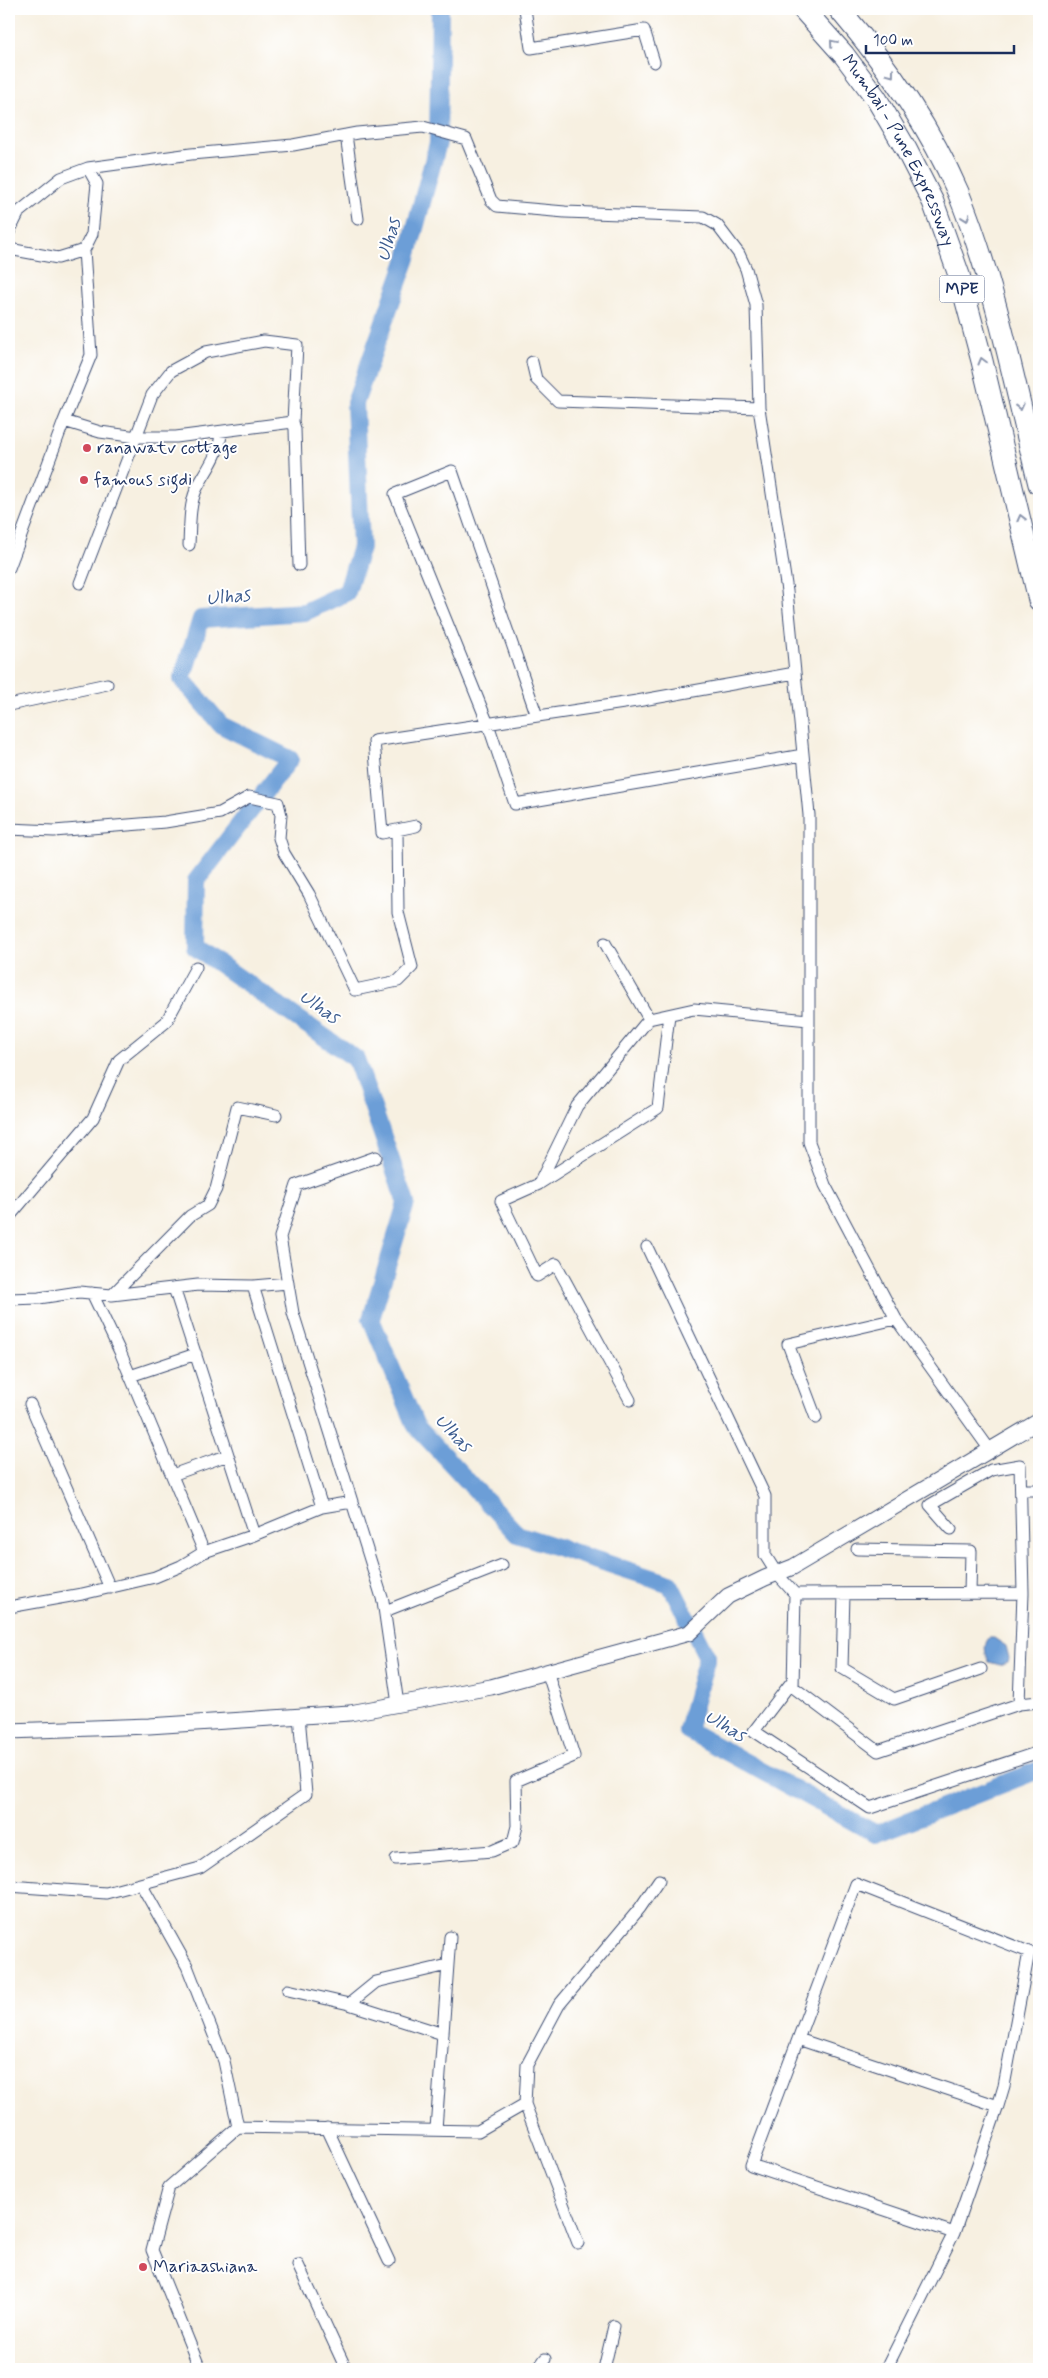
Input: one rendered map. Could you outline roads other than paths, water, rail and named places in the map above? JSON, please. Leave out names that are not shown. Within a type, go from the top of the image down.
[{"type":"highway","name":"Mumbai - Pune Expressway","points":[[803,9],[844,55],[876,98],[906,149],[933,202],[958,275],[982,361],[1039,600]]},
{"type":"highway","name":"Mumbai - Pune Expressway","points":[[839,9],[898,83],[929,136],[957,192],[984,267],[1039,484]]},
{"type":"street","points":[[525,9],[531,48],[644,30],[654,62]]},
{"type":"street","points":[[9,232],[20,212],[26,206],[61,178],[88,168],[191,154],[293,145],[346,135],[423,128],[466,139],[491,200],[496,206],[564,212],[703,216],[717,226],[739,254],[746,269],[756,305],[758,408],[787,592],[809,814],[809,1142],[825,1185],[896,1319],[990,1450]]},
{"type":"street","points":[[346,135],[358,219]]},
{"type":"street","points":[[9,568],[91,355],[84,250],[92,234],[97,184],[88,168]]},
{"type":"street","points":[[9,249],[58,258],[84,250]]},
{"type":"street","points":[[80,583],[152,395],[171,371],[206,352],[264,341],[297,345],[293,422],[295,429],[299,565]]},
{"type":"street","points":[[532,362],[536,380],[558,401],[758,408]]},
{"type":"street","points":[[64,422],[100,432],[137,437],[176,437],[208,431],[221,433],[293,422]]},
{"type":"street","points":[[189,545],[191,512],[195,492],[220,444],[221,433]]},
{"type":"street","points":[[537,716],[452,471],[395,494],[488,724],[515,804],[803,755]]},
{"type":"street","points":[[416,826],[382,833],[374,741],[636,701],[795,673]]},
{"type":"street","points":[[9,705],[107,684]]},
{"type":"street","points":[[9,829],[54,831],[165,822],[220,814],[249,797],[278,803],[281,815],[279,838],[284,854],[308,894],[355,990],[398,981],[412,967],[398,912],[397,830]]},
{"type":"street","points":[[605,944],[649,1019]]},
{"type":"street","points":[[9,1217],[92,1118],[119,1060],[166,1022],[196,967]]},
{"type":"street","points":[[538,1184],[577,1106],[649,1019],[694,1009],[809,1020]]},
{"type":"street","points":[[630,1400],[556,1264],[537,1276],[501,1201],[538,1184],[658,1108],[669,1015]]},
{"type":"street","points":[[112,1295],[190,1216],[208,1205],[216,1189],[237,1107],[276,1115]]},
{"type":"street","points":[[376,1157],[297,1185],[280,1237],[293,1313],[385,1611],[398,1704]]},
{"type":"street","points":[[647,1247],[766,1496],[765,1555],[777,1574],[795,1594],[793,1687],[878,1751],[1019,1704],[1039,1702]]},
{"type":"street","points":[[9,1299],[39,1298],[79,1292],[112,1295],[198,1286],[288,1284]]},
{"type":"street","points":[[253,1286],[322,1507]]},
{"type":"street","points":[[174,1288],[254,1535]]},
{"type":"street","points":[[92,1293],[130,1376],[204,1552]]},
{"type":"street","points":[[816,1418],[788,1344],[896,1319]]},
{"type":"street","points":[[130,1376],[196,1354]]},
{"type":"street","points":[[30,1404],[110,1588]]},
{"type":"street","points":[[9,1731],[149,1726],[350,1713],[491,1688],[689,1633],[728,1596],[793,1568],[1039,1421]]},
{"type":"street","points":[[172,1475],[228,1455]]},
{"type":"street","points":[[951,1529],[930,1505],[991,1470],[1020,1465],[1023,1593],[1019,1704]]},
{"type":"street","points":[[1021,1490],[1039,1490]]},
{"type":"street","points":[[9,1606],[110,1588],[155,1577],[181,1566],[204,1552],[254,1535],[322,1507],[352,1502]]},
{"type":"street","points":[[857,1548],[971,1551],[970,1593]]},
{"type":"street","points":[[385,1611],[502,1565]]},
{"type":"street","points":[[795,1594],[1023,1593]]},
{"type":"street","points":[[844,1594],[842,1668],[894,1699],[981,1669]]},
{"type":"street","points":[[396,1859],[492,1851],[512,1842],[516,1826],[516,1781],[574,1756],[547,1671]]},
{"type":"street","points":[[793,1680],[754,1731],[870,1808],[1039,1752]]},
{"type":"street","points":[[9,1886],[106,1893],[200,1868],[306,1794],[299,1716]]},
{"type":"street","points":[[578,2243],[525,2104],[527,2065],[559,2005],[640,1908],[659,1880]]},
{"type":"street","points":[[141,1884],[187,1966],[224,2061],[238,2127]]},
{"type":"street","points":[[886,2369],[954,2233],[998,2106],[1004,2086],[1029,1952],[856,1884],[751,2165],[954,2233]]},
{"type":"street","points":[[436,2129],[450,1937]]},
{"type":"street","points":[[349,2004],[376,1982],[448,1965]]},
{"type":"street","points":[[288,1990],[349,2004],[443,2034]]},
{"type":"street","points":[[798,2039],[998,2106]]},
{"type":"street","points":[[200,2369],[152,2250],[168,2187],[238,2127],[478,2131],[525,2104]]},
{"type":"street","points":[[327,2128],[389,2261]]},
{"type":"street","points":[[298,2265],[346,2369]]},
{"type":"street","points":[[604,2369],[614,2326]]},
{"type":"street","points":[[538,2369],[545,2359]]},
{"type":"water","points":[[989,1638],[994,1638],[1006,1646],[1008,1662],[1000,1665],[989,1662],[985,1649]]},
{"type":"waterway","name":"Ulhas","points":[[440,9],[438,143],[407,258],[355,403],[361,547],[347,592],[305,612],[201,619],[182,679],[221,725],[290,759],[196,881],[195,947],[356,1059],[406,1203],[371,1319],[416,1426],[517,1534],[670,1584],[707,1657],[687,1730],[876,1834],[1036,1771],[1039,1772]]},
{"type":"place","name":"ranawatv cottage","points":[[87,448]]},
{"type":"place","name":"famous sigdi","points":[[84,480]]},
{"type":"place","name":"Mariaashiana","points":[[143,2267]]}]
